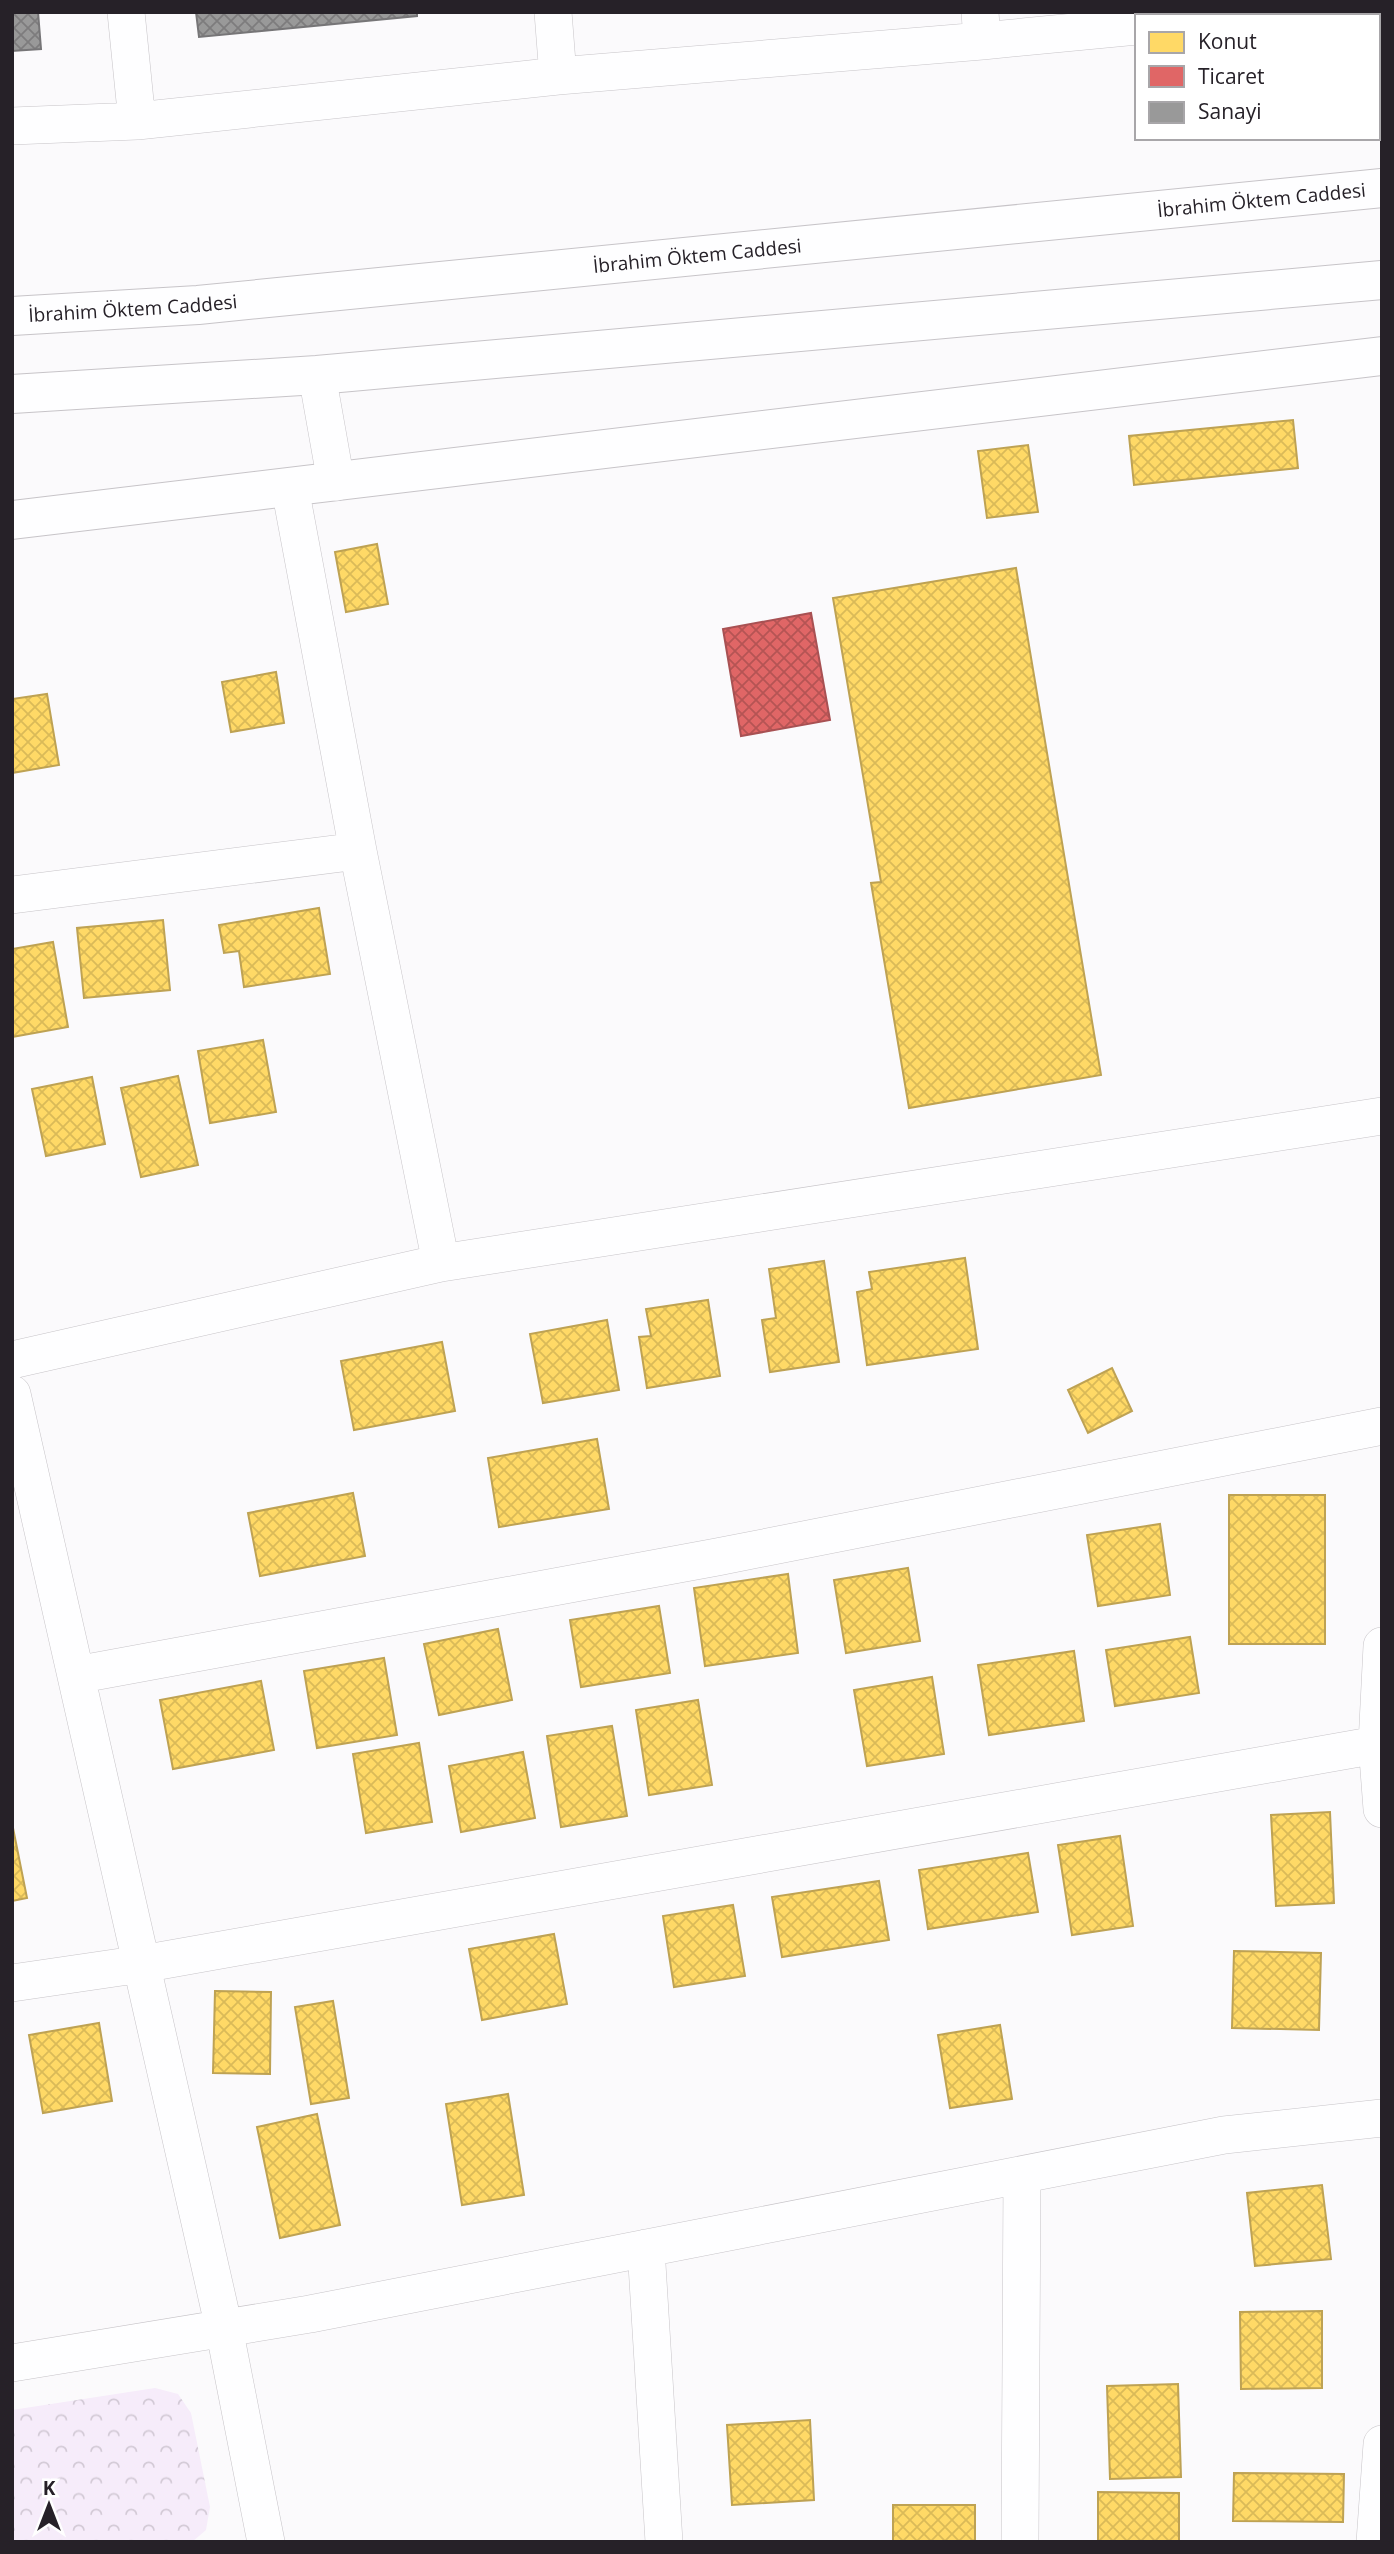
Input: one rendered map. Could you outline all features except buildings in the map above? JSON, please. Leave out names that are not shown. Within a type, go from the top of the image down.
[{"type":"main road","name":"İbrahim Öktem Caddesi","points":[[12,316],[212,304],[1382,188]]},
{"type":"main road","points":[[12,394],[317,375],[1382,280]]},
{"type":"main road","points":[[12,520],[1382,356]]},
{"type":"street","points":[[126,12],[137,121]]},
{"type":"street","points":[[553,12],[558,76]]},
{"type":"street","points":[[1262,14],[1281,12]]},
{"type":"street","points":[[12,127],[137,121],[981,27],[1135,26]]},
{"type":"street","points":[[317,375],[336,482]]},
{"type":"street","points":[[290,488],[358,851],[441,1263]]},
{"type":"street","points":[[12,895],[358,851]]},
{"type":"street","points":[[12,1360],[441,1263],[1382,1116]]},
{"type":"street","points":[[12,1394],[224,2328],[266,2542]]},
{"type":"street","points":[[76,1675],[704,1560],[1382,1426]]},
{"type":"street","points":[[1382,1646],[1382,1809]]},
{"type":"street","points":[[12,1983],[142,1964],[1380,1744]]},
{"type":"street","points":[[12,2362],[310,2314],[1224,2135],[1382,2118]]},
{"type":"street","points":[[1020,2542],[1022,2175]]},
{"type":"street","points":[[646,2248],[664,2542]]},
{"type":"street","points":[[1375,2542],[1382,2444]]},
{"type":"green space","points":[[155,2388],[178,2394],[191,2413],[210,2507],[206,2530],[192,2542],[12,2542],[12,2410]]}]
